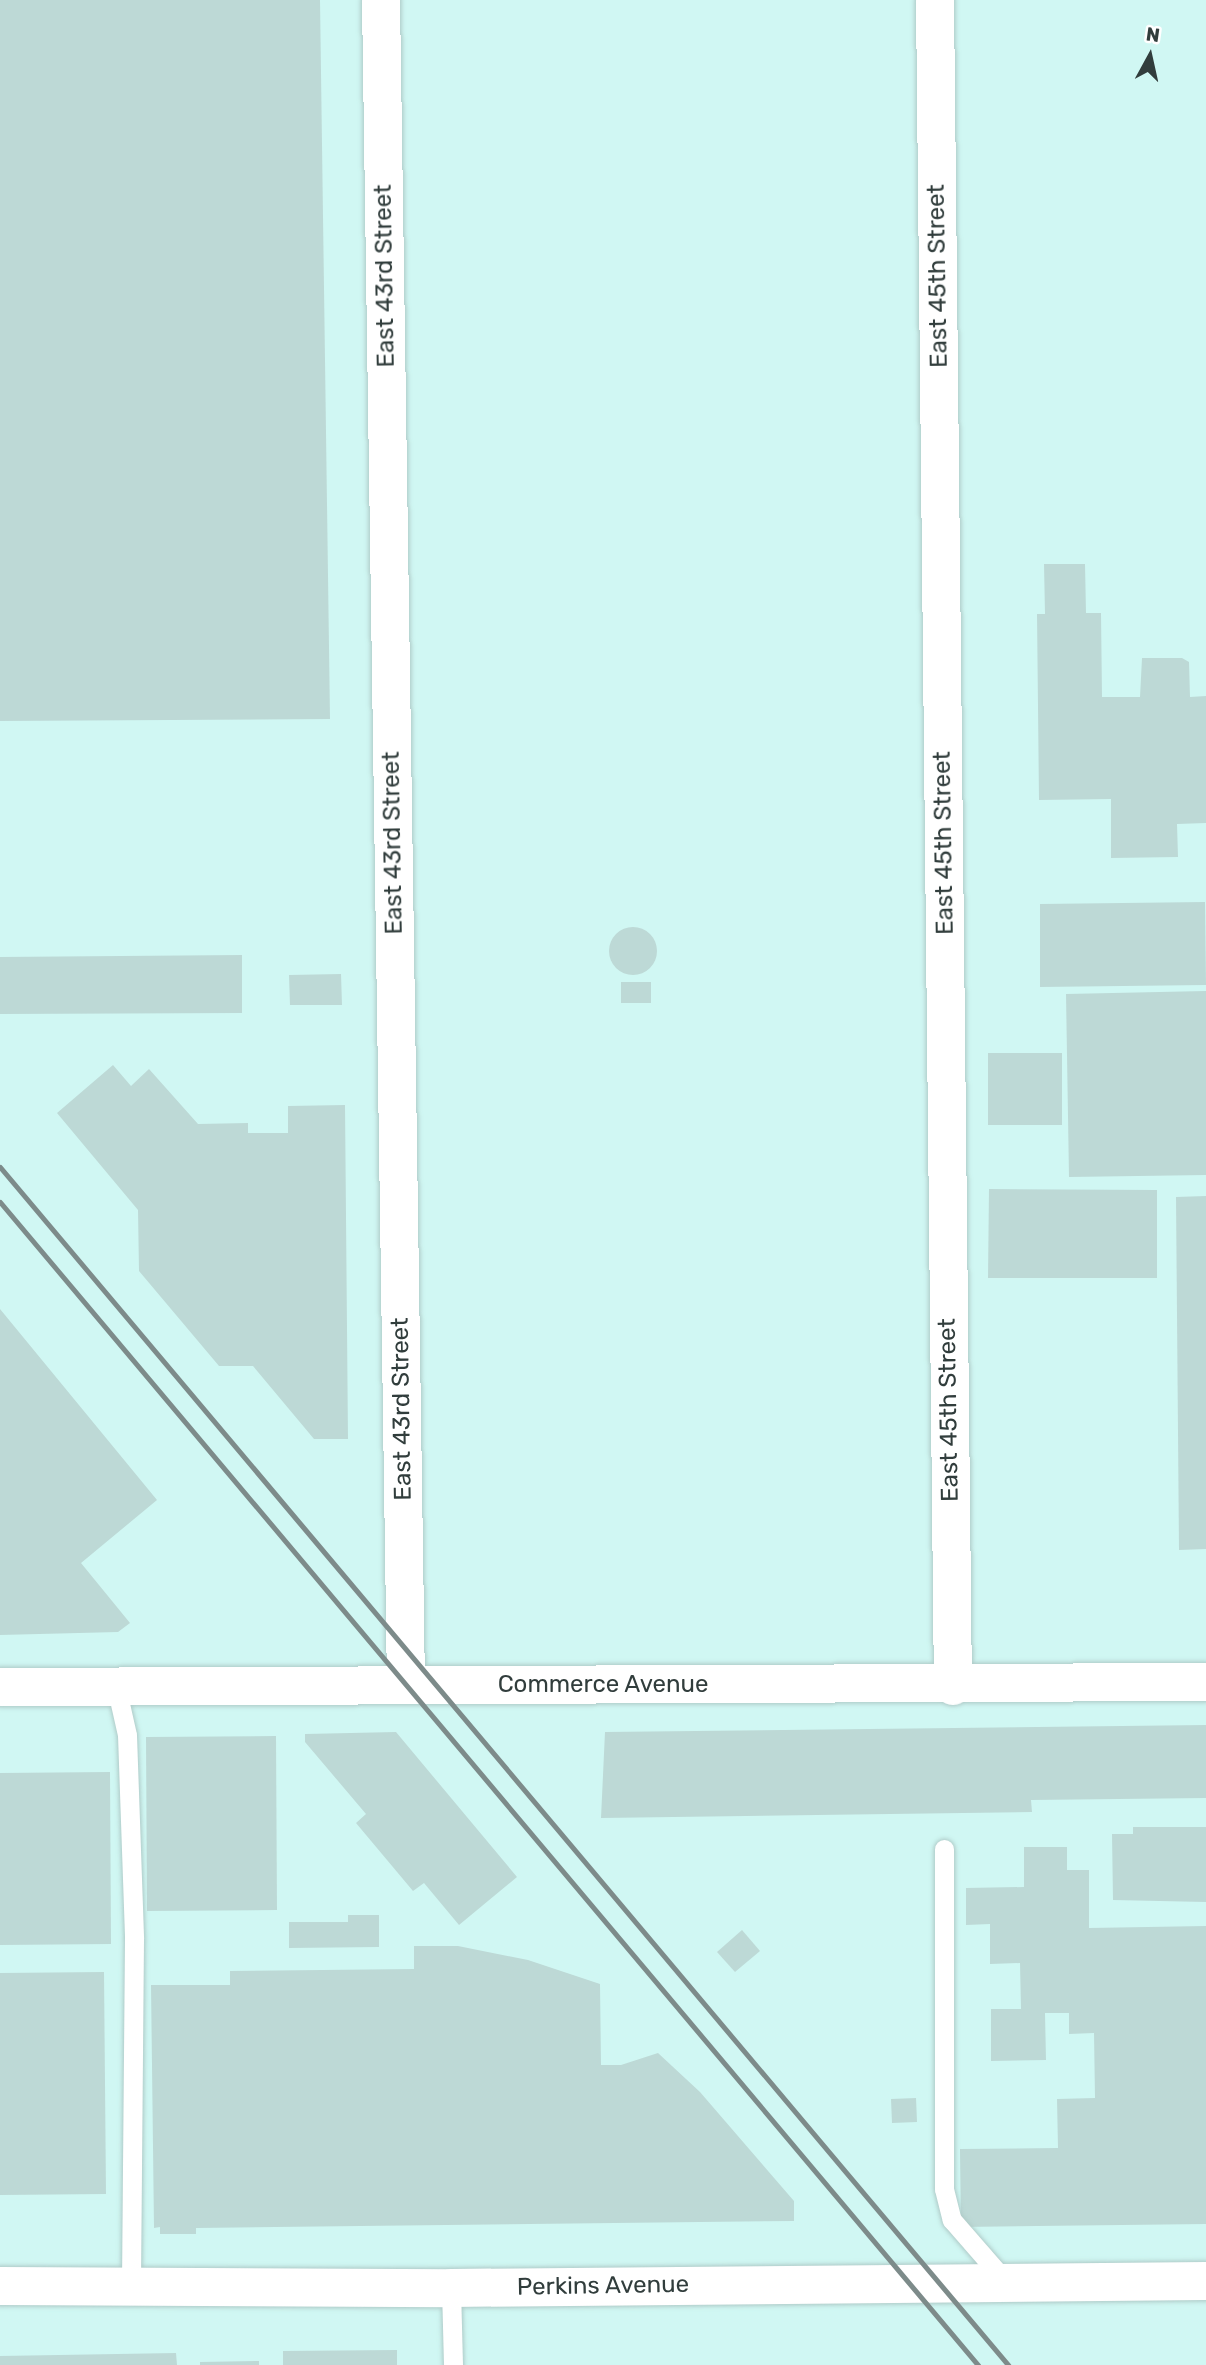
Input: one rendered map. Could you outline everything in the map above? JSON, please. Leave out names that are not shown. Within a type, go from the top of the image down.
[{"type":"street","name":"East 43rd Street","points":[[381,0],[406,1685]]},
{"type":"street","name":"East 45th Street","points":[[935,0],[953,1686]]},
{"type":"street","name":"Commerce Avenue","points":[[0,1687],[953,1686],[1206,1682]]},
{"type":"street","name":"Perkins Avenue","points":[[0,2286],[451,2288],[1206,2281]]},
{"type":"lane","points":[[116,1686],[127,1735],[134,1939],[131,2285]]},
{"type":"lane","points":[[944,1849],[944,2189],[952,2220],[1007,2282]]},
{"type":"lane","points":[[451,2288],[453,2365]]},
{"type":"shaded area","points":[[0,0],[1206,0],[1206,2365],[0,2365]]},
{"type":"building","points":[[0,0],[320,0],[330,719],[0,721]]},
{"type":"building","points":[[1044,564],[1085,564],[1086,613],[1101,613],[1102,697],[1140,697],[1142,658],[1182,658],[1189,662],[1190,697],[1206,696],[1206,823],[1177,824],[1178,857],[1111,858],[1111,799],[1039,800],[1037,614],[1045,614]]},
{"type":"building","points":[[1205,902],[1206,985],[1040,987],[1040,904]]},
{"type":"building","points":[[633,927],[650,934],[657,951],[650,968],[633,975],[616,968],[609,951],[616,934]]},
{"type":"building","points":[[242,955],[242,1013],[0,1014],[0,957]]},
{"type":"building","points":[[341,974],[342,1005],[290,1005],[289,975]]},
{"type":"building","points":[[621,982],[651,982],[651,1003],[621,1003]]},
{"type":"building","points":[[1206,991],[1206,1175],[1069,1177],[1066,994]]},
{"type":"building","points":[[988,1053],[1062,1053],[1062,1125],[988,1125]]},
{"type":"building","points":[[113,1065],[131,1086],[149,1069],[198,1124],[248,1123],[248,1133],[288,1133],[288,1106],[345,1105],[348,1439],[314,1439],[253,1366],[219,1366],[139,1271],[138,1210],[57,1113]]},
{"type":"building","points":[[989,1189],[1157,1190],[1157,1278],[988,1278]]},
{"type":"building","points":[[1206,1196],[1206,1549],[1179,1550],[1176,1197]]},
{"type":"building","points":[[0,1309],[157,1500],[81,1563],[130,1623],[118,1632],[0,1635]]},
{"type":"building","points":[[1206,1725],[1206,1798],[1031,1800],[1032,1812],[601,1818],[605,1732]]},
{"type":"building","points":[[396,1732],[517,1877],[459,1925],[424,1883],[413,1891],[356,1823],[366,1814],[305,1742],[305,1734]]},
{"type":"building","points":[[276,1736],[277,1910],[147,1911],[146,1737]]},
{"type":"building","points":[[110,1772],[111,1944],[0,1945],[0,1773]]},
{"type":"building","points":[[1133,1827],[1206,1827],[1206,1902],[1113,1900],[1112,1834],[1133,1834]]},
{"type":"building","points":[[1024,1847],[1067,1847],[1067,1870],[1089,1870],[1089,1928],[1206,1926],[1206,2224],[961,2227],[960,2149],[1058,2148],[1057,2099],[1095,2098],[1094,2033],[1069,2034],[1069,2013],[1045,2013],[1046,2060],[991,2061],[991,2009],[1021,2009],[1020,1963],[990,1964],[990,1924],[966,1925],[966,1888],[1024,1887]]},
{"type":"building","points":[[348,1915],[379,1915],[379,1947],[289,1948],[289,1922],[348,1922]]},
{"type":"building","points":[[742,1930],[760,1951],[735,1972],[717,1952]]},
{"type":"building","points":[[414,1946],[458,1946],[528,1960],[600,1984],[601,2065],[621,2065],[658,2053],[700,2092],[794,2201],[794,2221],[196,2228],[196,2234],[160,2234],[160,2227],[154,2228],[151,1985],[230,1985],[230,1971],[414,1969]]},
{"type":"building","points":[[104,1972],[106,2194],[0,2195],[0,1973]]},
{"type":"building","points":[[916,2098],[917,2122],[892,2123],[891,2099]]},
{"type":"building","points":[[397,2350],[397,2365],[283,2365],[283,2351]]},
{"type":"building","points":[[176,2353],[177,2365],[0,2365],[0,2356]]},
{"type":"building","points":[[259,2361],[259,2365],[200,2365],[200,2362]]},
{"type":"railway","points":[[0,1167],[1008,2365]]},
{"type":"railway","points":[[0,1202],[978,2365]]}]
